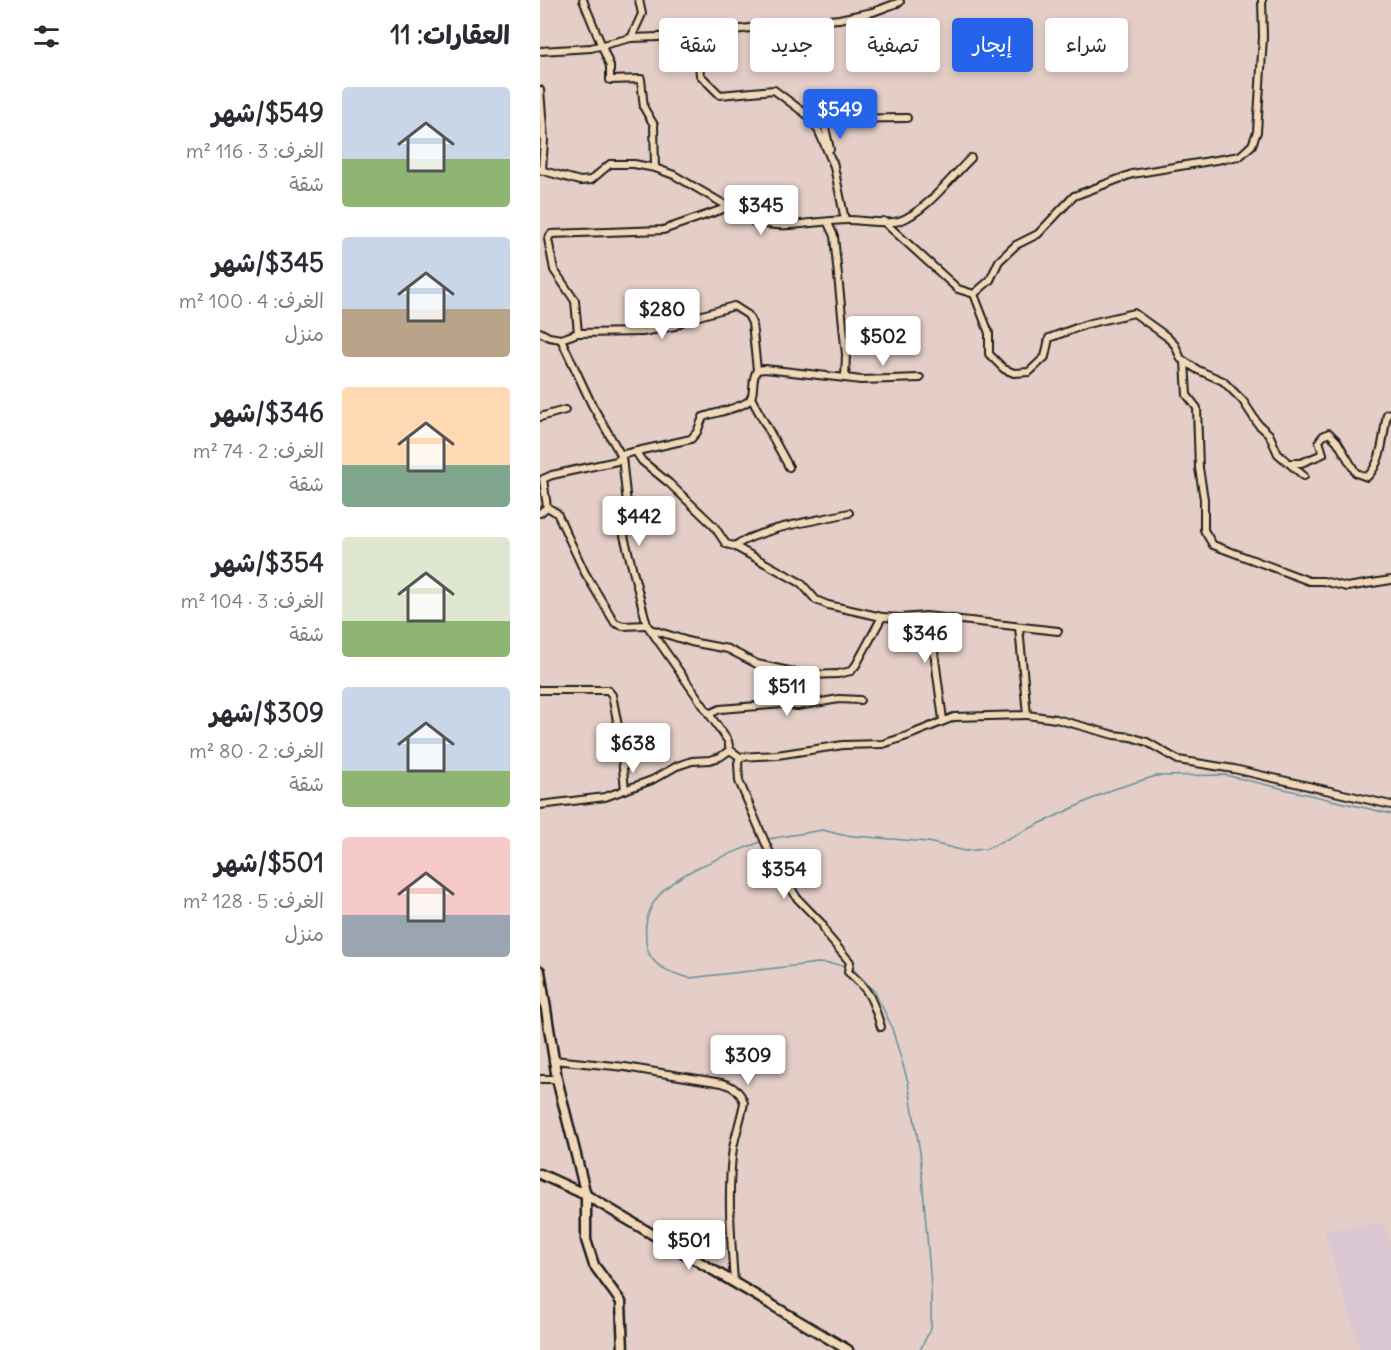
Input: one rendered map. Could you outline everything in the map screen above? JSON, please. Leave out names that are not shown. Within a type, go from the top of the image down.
[{"type":"street","points":[[583,0],[610,66],[610,80],[641,79],[644,108],[654,125],[655,168]]},
{"type":"street","points":[[631,38],[642,14],[639,0]]},
{"type":"street","points":[[974,294],[990,280],[999,261],[1016,245],[1038,234],[1074,196],[1132,174],[1240,156],[1249,150],[1257,132],[1263,37],[1262,0]]},
{"type":"street","points":[[738,30],[839,20],[873,12],[900,2]]},
{"type":"street","points":[[540,51],[591,48],[631,38],[659,37]]},
{"type":"street","points":[[700,72],[720,95],[774,90],[810,117],[834,166]]},
{"type":"street","points":[[540,90],[544,140],[541,170],[580,181],[591,180],[610,164],[634,164],[655,168],[674,176],[753,220],[767,225],[828,223],[845,220],[898,221],[918,210],[971,158]]},
{"type":"street","points":[[845,220],[823,118],[907,118]]},
{"type":"street","points":[[578,333],[575,301],[554,270],[548,239],[551,234],[663,230],[729,207]]},
{"type":"street","points":[[883,222],[958,289],[974,294]]},
{"type":"street","points":[[828,223],[834,236],[846,355],[845,378]]},
{"type":"street","points":[[540,252],[549,251]]},
{"type":"street","points":[[974,294],[989,333],[989,354],[1004,369],[1014,373],[1029,372],[1045,357],[1049,338],[1087,324],[1134,313],[1166,336],[1175,345],[1181,359],[1222,381],[1243,401],[1258,424],[1269,434],[1278,454],[1304,476]]},
{"type":"street","points":[[540,332],[561,339],[578,333],[653,330],[675,326],[685,320],[734,306],[748,315],[752,323],[756,370],[753,376],[751,398],[789,467]]},
{"type":"street","points":[[561,339],[592,405],[622,457],[629,522],[624,536],[648,627],[728,741],[730,750],[740,758],[843,745],[883,744],[954,717],[1027,715],[1056,719],[1114,735],[1131,737],[1147,742],[1178,759],[1316,786],[1391,805]]},
{"type":"street","points":[[1185,362],[1187,395],[1197,408],[1198,416],[1204,530],[1213,545],[1309,581],[1323,581],[1347,586],[1391,580]]},
{"type":"street","points":[[756,370],[765,369],[861,380],[920,378]]},
{"type":"street","points":[[751,398],[746,404],[703,417],[691,440],[624,454],[617,461],[542,478],[547,507],[557,513],[585,573],[615,623],[623,626],[648,627],[692,642],[728,649],[757,664],[798,674],[823,676],[851,671],[882,617]]},
{"type":"street","points":[[540,417],[565,411]]},
{"type":"street","points":[[1290,463],[1301,463],[1323,454],[1319,441],[1329,433],[1337,441],[1356,473],[1366,477],[1373,471],[1387,414],[1391,413]]},
{"type":"street","points":[[636,452],[642,461],[714,526],[726,544],[734,546],[801,583],[816,600],[828,605],[882,617],[926,616],[1058,631]]},
{"type":"street","points":[[540,513],[547,507]]},
{"type":"street","points":[[734,546],[746,539],[780,529],[849,513]]},
{"type":"street","points":[[901,618],[913,630],[932,636],[943,720]]},
{"type":"street","points":[[1019,627],[1027,715]]},
{"type":"street","points":[[540,690],[608,690],[612,695],[620,736],[625,790]]},
{"type":"street","points":[[709,714],[720,709],[782,704],[797,706],[839,699],[860,699]]},
{"type":"street","points":[[540,805],[589,800],[625,790],[652,780],[677,766],[692,761],[720,757],[730,750]]},
{"type":"street","points":[[740,758],[739,781],[768,849],[796,898],[822,924],[827,935],[850,962],[848,972],[872,998],[881,1027]]},
{"type":"street","points":[[540,971],[557,1079],[586,1195],[585,1230],[588,1251],[594,1265],[621,1302],[623,1350]]},
{"type":"street","points":[[554,1060],[625,1067],[722,1083],[731,1086],[742,1098],[744,1103],[733,1151],[731,1182],[730,1215],[734,1282]]},
{"type":"street","points":[[540,1079],[557,1079]]},
{"type":"street","points":[[540,1174],[586,1195],[848,1350]]},
{"type":"shaded area","points":[[1384,1224],[1391,1243],[1391,1350],[1360,1350],[1324,1230]]},
{"type":"waterway","points":[[768,839],[823,830],[842,835],[928,842],[965,851],[986,849],[1111,790],[1156,776],[1225,775],[1391,814]]},
{"type":"waterway","points":[[760,842],[683,875],[659,896],[649,912],[646,923],[647,948],[654,961],[667,970],[690,978],[818,963],[844,965]]},
{"type":"waterway","points":[[853,969],[875,992],[891,1025],[908,1082],[920,1152],[931,1285],[931,1328],[920,1350]]}]
